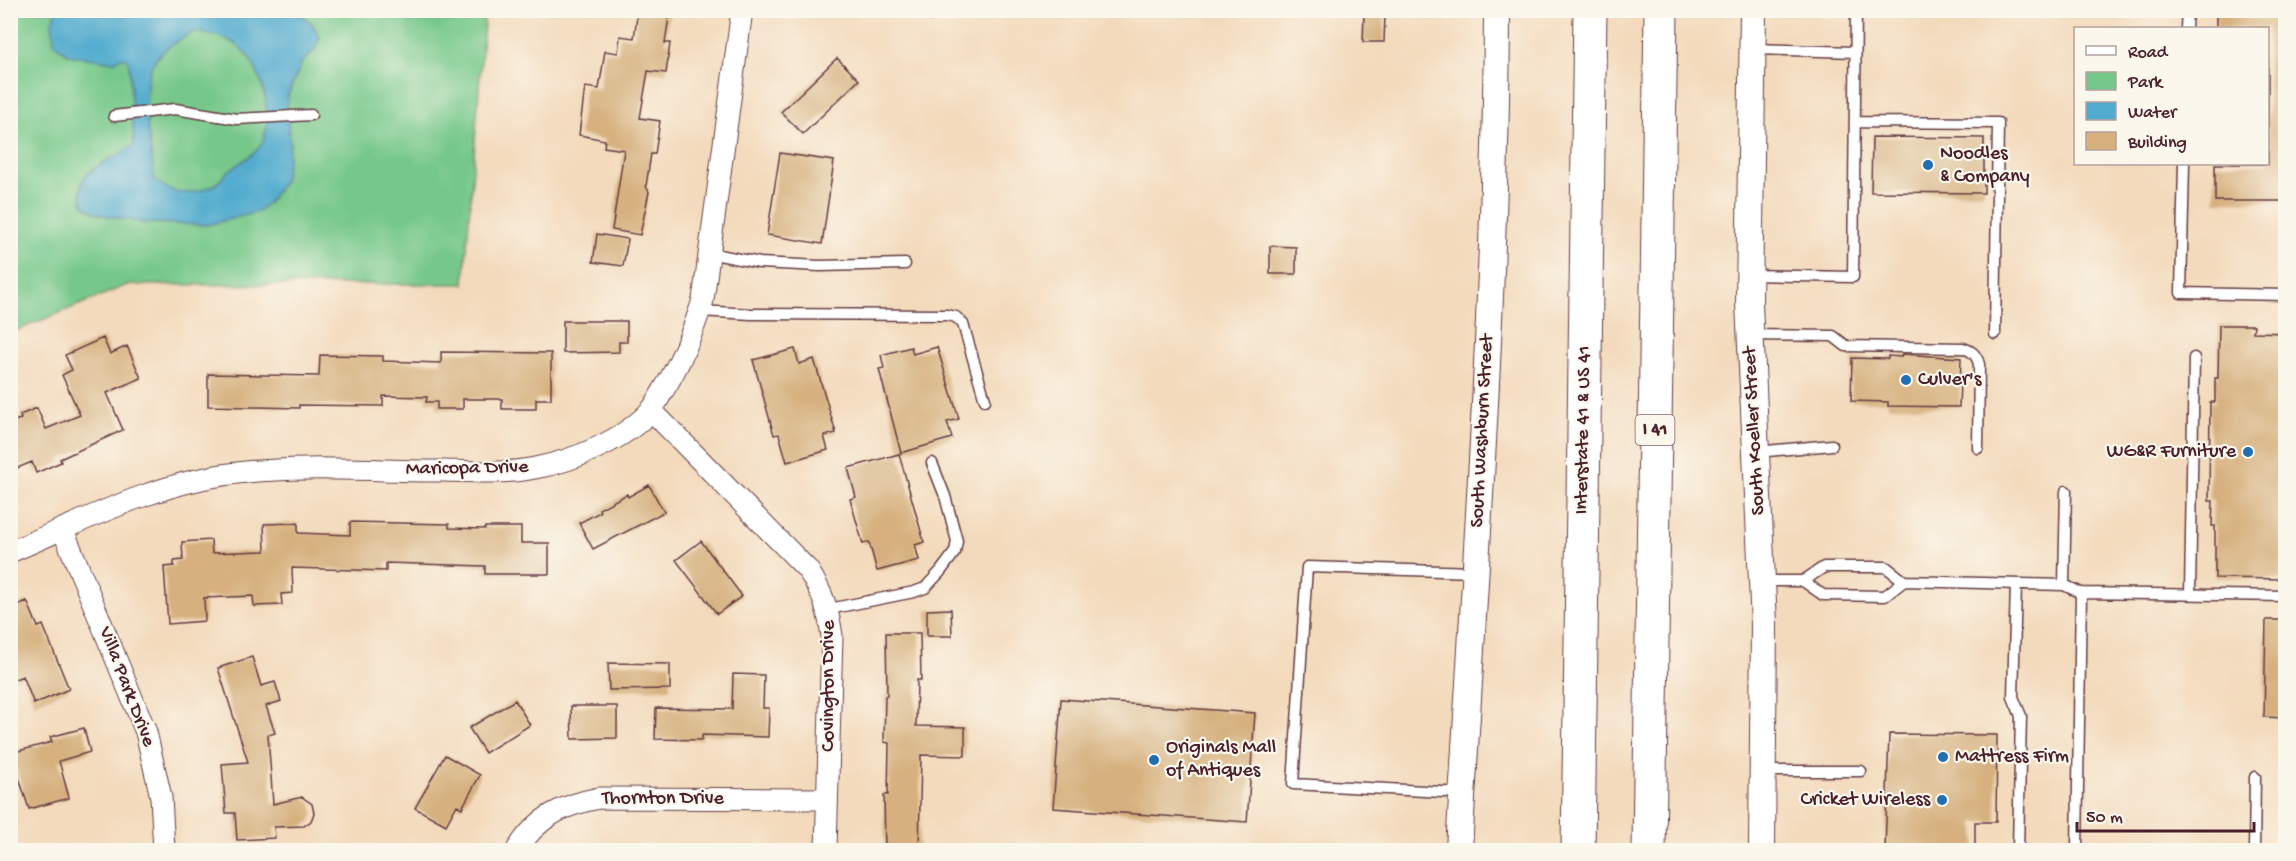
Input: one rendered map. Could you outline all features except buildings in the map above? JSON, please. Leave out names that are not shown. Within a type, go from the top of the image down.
[{"type":"highway","name":"Interstate 41 & US 41","points":[[1578,850],[1590,10]]},
{"type":"highway","name":"I 41","points":[[1649,850],[1661,10]]},
{"type":"street","name":"Maricopa Drive","points":[[10,552],[166,489],[234,473],[269,470],[496,472],[534,469],[572,459],[623,433],[651,410],[690,341],[700,312],[742,10]]},
{"type":"street","name":"South Washburn Street","points":[[1459,850],[1487,369],[1497,111],[1497,10]]},
{"type":"street","name":"South Koeller Street","points":[[1753,10],[1749,275],[1763,581],[1762,850]]},
{"type":"street","name":"Covington Drive","points":[[651,410],[808,570],[822,592],[828,609],[832,636],[826,850]]},
{"type":"street","name":"Villa Park Drive","points":[[63,530],[146,732],[161,797],[164,850]]},
{"type":"street","name":"Thornton Drive","points":[[517,850],[535,827],[556,811],[573,803],[599,798],[827,799]]},
{"type":"lane","points":[[904,10],[932,15]]},
{"type":"lane","points":[[1749,275],[1853,277],[1856,10]]},
{"type":"lane","points":[[2186,27],[2187,10]]},
{"type":"lane","points":[[1753,49],[1855,52]]},
{"type":"lane","points":[[114,116],[175,109],[237,120],[311,115]]},
{"type":"lane","points":[[1855,122],[1998,123],[1995,334]]},
{"type":"lane","points":[[2184,165],[2181,293],[2286,295]]},
{"type":"lane","points":[[710,253],[760,263],[820,266],[905,264]]},
{"type":"lane","points":[[700,312],[926,314],[956,317],[963,324],[986,400]]},
{"type":"lane","points":[[1750,335],[1833,336],[1846,346],[1970,350],[1975,354],[1979,364],[1978,448]]},
{"type":"lane","points":[[2190,594],[2194,358]]},
{"type":"lane","points":[[1756,452],[1832,445]]},
{"type":"lane","points":[[828,609],[925,588],[955,552],[957,542],[955,529],[932,463]]},
{"type":"lane","points":[[2064,585],[2066,490]]},
{"type":"lane","points":[[1462,793],[1293,784],[1307,567],[1475,572]]},
{"type":"lane","points":[[1763,581],[1803,581],[1824,567],[1886,567],[1904,581],[2064,585],[2081,593],[2286,596]]},
{"type":"lane","points":[[1803,581],[1823,595],[1885,596],[1904,581]]},
{"type":"lane","points":[[2016,584],[2013,697],[2021,716],[2018,850]]},
{"type":"lane","points":[[2077,850],[2081,593]]},
{"type":"lane","points":[[1763,771],[1861,771]]},
{"type":"lane","points":[[2254,850],[2255,777]]},
{"type":"green space","points":[[11,11],[485,11],[464,284],[127,285],[11,333]]},
{"type":"water","points":[[57,10],[293,10],[311,22],[320,37],[314,51],[302,62],[288,95],[290,145],[284,181],[267,204],[257,212],[207,225],[145,223],[98,214],[84,206],[81,193],[82,183],[87,175],[94,168],[134,145],[129,63],[126,58],[119,58],[114,62],[69,55],[54,43],[52,22]],"holes":[[[193,32],[227,39],[246,53],[264,92],[267,122],[265,135],[254,153],[229,171],[215,185],[182,193],[167,188],[155,180],[147,123],[146,93],[151,68],[158,56]]]},
{"type":"place","name":"Noodles & Company","points":[[1928,165]]},
{"type":"place","name":"Culver's","points":[[1906,380]]},
{"type":"place","name":"WG&R Furniture","points":[[2248,452]]},
{"type":"place","name":"Mattress Firm","points":[[1943,757]]},
{"type":"place","name":"Originals Mall of Antiques","points":[[1154,760]]},
{"type":"place","name":"Cricket Wireless","points":[[1942,800]]}]
